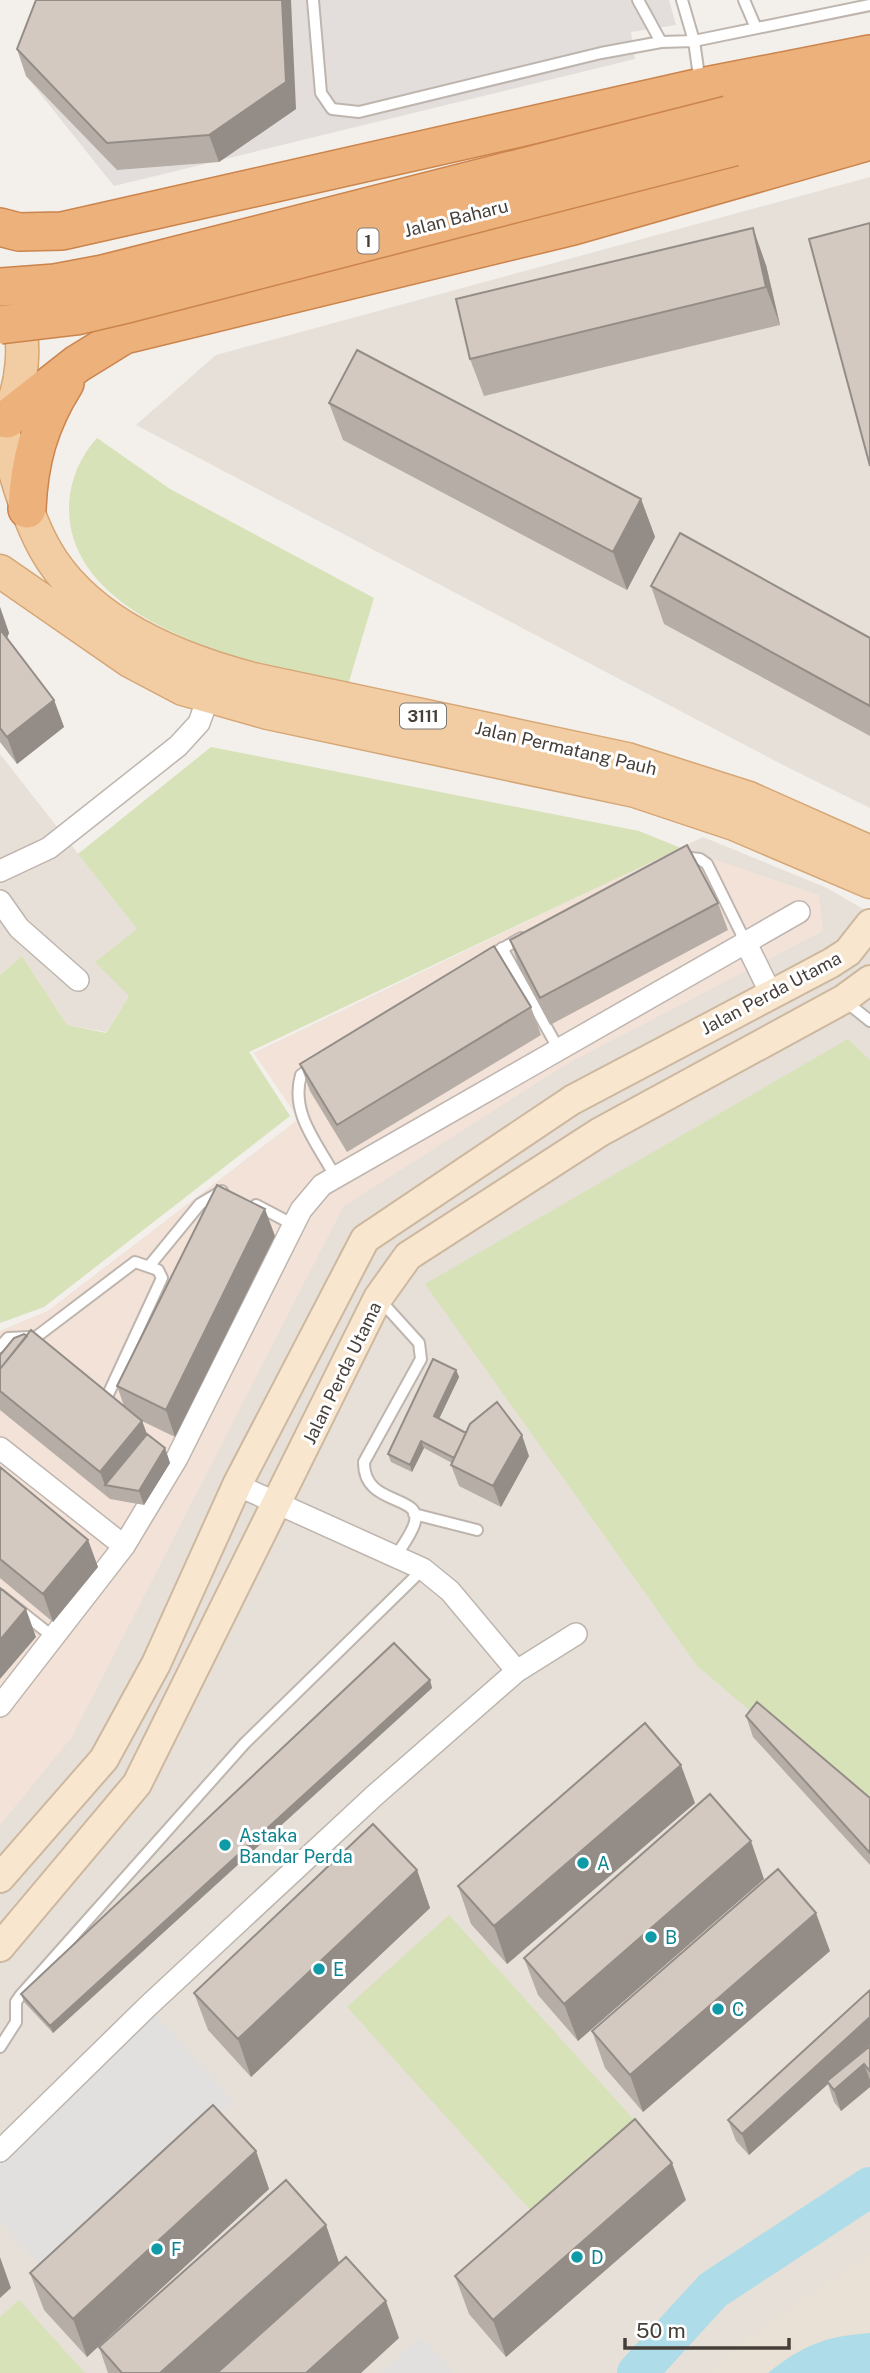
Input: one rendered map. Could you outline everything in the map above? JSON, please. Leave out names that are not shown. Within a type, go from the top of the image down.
[{"type":"highway","points":[[0,227],[41,232],[98,223],[701,87],[870,54]]},
{"type":"highway","name":"Jalan Baharu","points":[[0,325],[76,316],[127,304],[731,131],[870,80]]},
{"type":"highway","name":"Jalan Baharu","points":[[0,287],[55,283],[103,274],[731,131],[870,114]]},
{"type":"highway","points":[[3,426],[91,354],[124,335],[573,226],[870,141]]},
{"type":"highway","points":[[98,223],[80,251],[82,287],[94,315],[124,335]]},
{"type":"highway","points":[[27,509],[33,452],[49,408],[67,379],[91,354]]},
{"type":"main road","points":[[0,269],[12,291],[22,333],[21,377],[3,426]]},
{"type":"main road","name":"Jalan Permatang Pauh","points":[[3,426],[27,509],[56,564],[100,610],[141,637],[226,672],[316,695],[665,770],[749,798],[870,852]]},
{"type":"main road","name":"Jalan Permatang Pauh","points":[[0,571],[130,661],[183,689],[208,698],[635,791],[734,824],[870,883]]},
{"type":"street","points":[[0,871],[49,848],[178,746],[199,723],[208,698]]},
{"type":"street","points":[[0,901],[19,928],[78,980]]},
{"type":"street","points":[[0,1706],[124,1546],[311,1197],[335,1176],[799,912]]},
{"type":"street","name":"Jalan Perda Utama","points":[[0,1878],[104,1759],[156,1664],[237,1485],[365,1238],[572,1100],[848,952],[870,924]]},
{"type":"street","points":[[745,941],[771,994]]},
{"type":"street","name":"Jalan Perda Utama","points":[[0,1947],[137,1784],[379,1298],[408,1256],[600,1132],[844,999],[870,980]]},
{"type":"street","points":[[0,1448],[124,1546]]},
{"type":"street","points":[[237,1485],[423,1569],[450,1591],[517,1671]]},
{"type":"street","points":[[0,2151],[177,1979],[374,1796],[517,1671],[576,1634]]},
{"type":"lane","points":[[313,0],[321,93],[332,109],[359,112],[601,53],[661,42],[694,41],[870,5]]},
{"type":"lane","points":[[638,0],[661,42]]},
{"type":"lane","points":[[682,0],[694,41],[701,87]]},
{"type":"lane","points":[[744,0],[756,28]]},
{"type":"lane","points":[[674,860],[691,856],[707,864],[745,941]]},
{"type":"lane","points":[[479,962],[526,935]]},
{"type":"lane","points":[[502,948],[558,1048]]},
{"type":"lane","points":[[844,999],[870,1021]]},
{"type":"lane","points":[[323,1061],[300,1075],[296,1092],[298,1108],[335,1176]]},
{"type":"lane","points":[[150,1265],[201,1204],[219,1191],[239,1197]]},
{"type":"lane","points":[[250,1202],[294,1225]]},
{"type":"lane","points":[[0,1347],[8,1338],[36,1337],[135,1262],[150,1265],[162,1278],[104,1401]]},
{"type":"lane","points":[[379,1298],[419,1343],[421,1359],[364,1462],[364,1476],[371,1488],[409,1506],[414,1514],[415,1523],[397,1555]]},
{"type":"lane","points":[[36,1337],[36,1342],[46,1350]]},
{"type":"lane","points":[[95,1393],[115,1409]]},
{"type":"lane","points":[[414,1514],[477,1530]]},
{"type":"lane","points":[[0,2048],[16,2022],[16,2002],[20,1996],[245,1743],[423,1569]]},
{"type":"lane","points":[[0,1595],[52,1636]]},
{"type":"shaded area","points":[[54,0],[669,0],[676,25],[631,32],[635,59],[114,186],[26,76]]},
{"type":"shaded area","points":[[870,177],[870,808],[783,765],[136,425],[216,355]]},
{"type":"shaded area","points":[[0,754],[137,929],[129,996],[106,1032],[67,1025],[22,956],[0,975]]},
{"type":"shaded area","points":[[703,837],[827,888],[870,913],[870,2373],[0,2373],[0,1331],[48,1311],[299,1119],[254,1053]]},
{"type":"shaded area","points":[[681,848],[819,895],[823,931],[565,1065],[343,1207],[72,1737],[0,1825],[0,1331],[48,1311],[299,1119],[254,1053]]},
{"type":"shaded area","points":[[148,2006],[233,2101],[44,2270],[0,2221],[0,2149]]},
{"type":"shaded area","points":[[870,2253],[870,2373],[712,2373],[748,2338]]},
{"type":"shaded area","points":[[421,2337],[454,2373],[380,2373]]},
{"type":"green space","points":[[97,438],[170,489],[374,598],[348,685],[268,666],[176,634],[135,611],[101,584],[78,550],[69,510],[76,471]]},
{"type":"green space","points":[[211,747],[639,831],[681,848],[249,1052],[290,1116],[44,1307],[0,1323],[0,975],[22,956],[67,1025],[106,1033],[129,996],[95,962],[137,929],[78,854]]},
{"type":"green space","points":[[848,1039],[870,1060],[870,1812],[697,1666],[425,1284]]},
{"type":"green space","points":[[449,1915],[645,2132],[543,2224],[347,2007]]},
{"type":"green space","points":[[19,2300],[85,2373],[0,2373],[0,2317]]},
{"type":"water","points":[[870,2333],[870,2373],[768,2373],[793,2355],[816,2344]]},
{"type":"building","points":[[36,0],[282,0],[286,82],[209,135],[107,143],[17,49]]},
{"type":"building","points":[[870,223],[870,466],[809,239]]},
{"type":"building","points":[[753,228],[766,287],[470,359],[456,299]]},
{"type":"building","points":[[357,350],[641,499],[613,552],[329,403]]},
{"type":"building","points":[[680,533],[870,638],[870,706],[651,586]]},
{"type":"building","points":[[0,629],[54,700],[7,737],[0,728]]},
{"type":"building","points":[[687,845],[718,903],[540,998],[510,940]]},
{"type":"building","points":[[494,946],[531,1007],[337,1125],[300,1064]]},
{"type":"building","points":[[217,1185],[265,1209],[166,1410],[117,1386]]},
{"type":"building","points":[[31,1330],[142,1421],[100,1472],[0,1391],[0,1369]]},
{"type":"building","points":[[24,1334],[27,1336],[0,1369],[0,1355],[14,1338]]},
{"type":"building","points":[[433,1359],[456,1370],[434,1416],[466,1433],[454,1458],[421,1441],[410,1465],[388,1454]]},
{"type":"building","points":[[497,1402],[522,1435],[493,1486],[451,1465],[470,1424]]},
{"type":"building","points":[[147,1434],[165,1448],[139,1491],[105,1485]]},
{"type":"building","points":[[0,1467],[88,1540],[43,1594],[0,1559]]},
{"type":"building","points":[[0,1588],[26,1609],[0,1640]]},
{"type":"building","name":"Astaka Bandar Perda","points":[[394,1643],[430,1680],[50,2026],[21,1994]]},
{"type":"building","points":[[757,1702],[870,1798],[870,1853],[746,1716]]},
{"type":"building","points":[[645,1723],[681,1765],[494,1926],[458,1886]]},
{"type":"building","points":[[710,1794],[751,1841],[564,2004],[524,1958]]},
{"type":"building","points":[[373,1824],[417,1870],[238,2039],[194,1993]]},
{"type":"building","points":[[778,1869],[816,1913],[630,2075],[592,2031]]},
{"type":"building","points":[[870,1990],[870,2017],[742,2134],[728,2120]]},
{"type":"building","points":[[870,2046],[870,2071],[864,2064],[834,2090],[827,2081]]},
{"type":"building","points":[[213,2105],[256,2151],[73,2319],[30,2273]]},
{"type":"building","points":[[635,2119],[672,2163],[493,2320],[455,2276]]},
{"type":"building","points":[[286,2180],[326,2225],[160,2373],[122,2373],[99,2347]]},
{"type":"building","points":[[346,2257],[386,2301],[306,2373],[217,2373]]},
{"type":"waterway","points":[[637,2373],[713,2290],[870,2187]]},
{"type":"place","name":"Astaka Bandar Perda","points":[[225,1845]]},
{"type":"place","name":"A","points":[[583,1863]]},
{"type":"place","name":"B","points":[[651,1937]]},
{"type":"place","name":"E","points":[[319,1969]]},
{"type":"place","name":"C","points":[[718,2009]]},
{"type":"place","name":"F","points":[[157,2249]]},
{"type":"place","name":"D","points":[[577,2257]]}]
